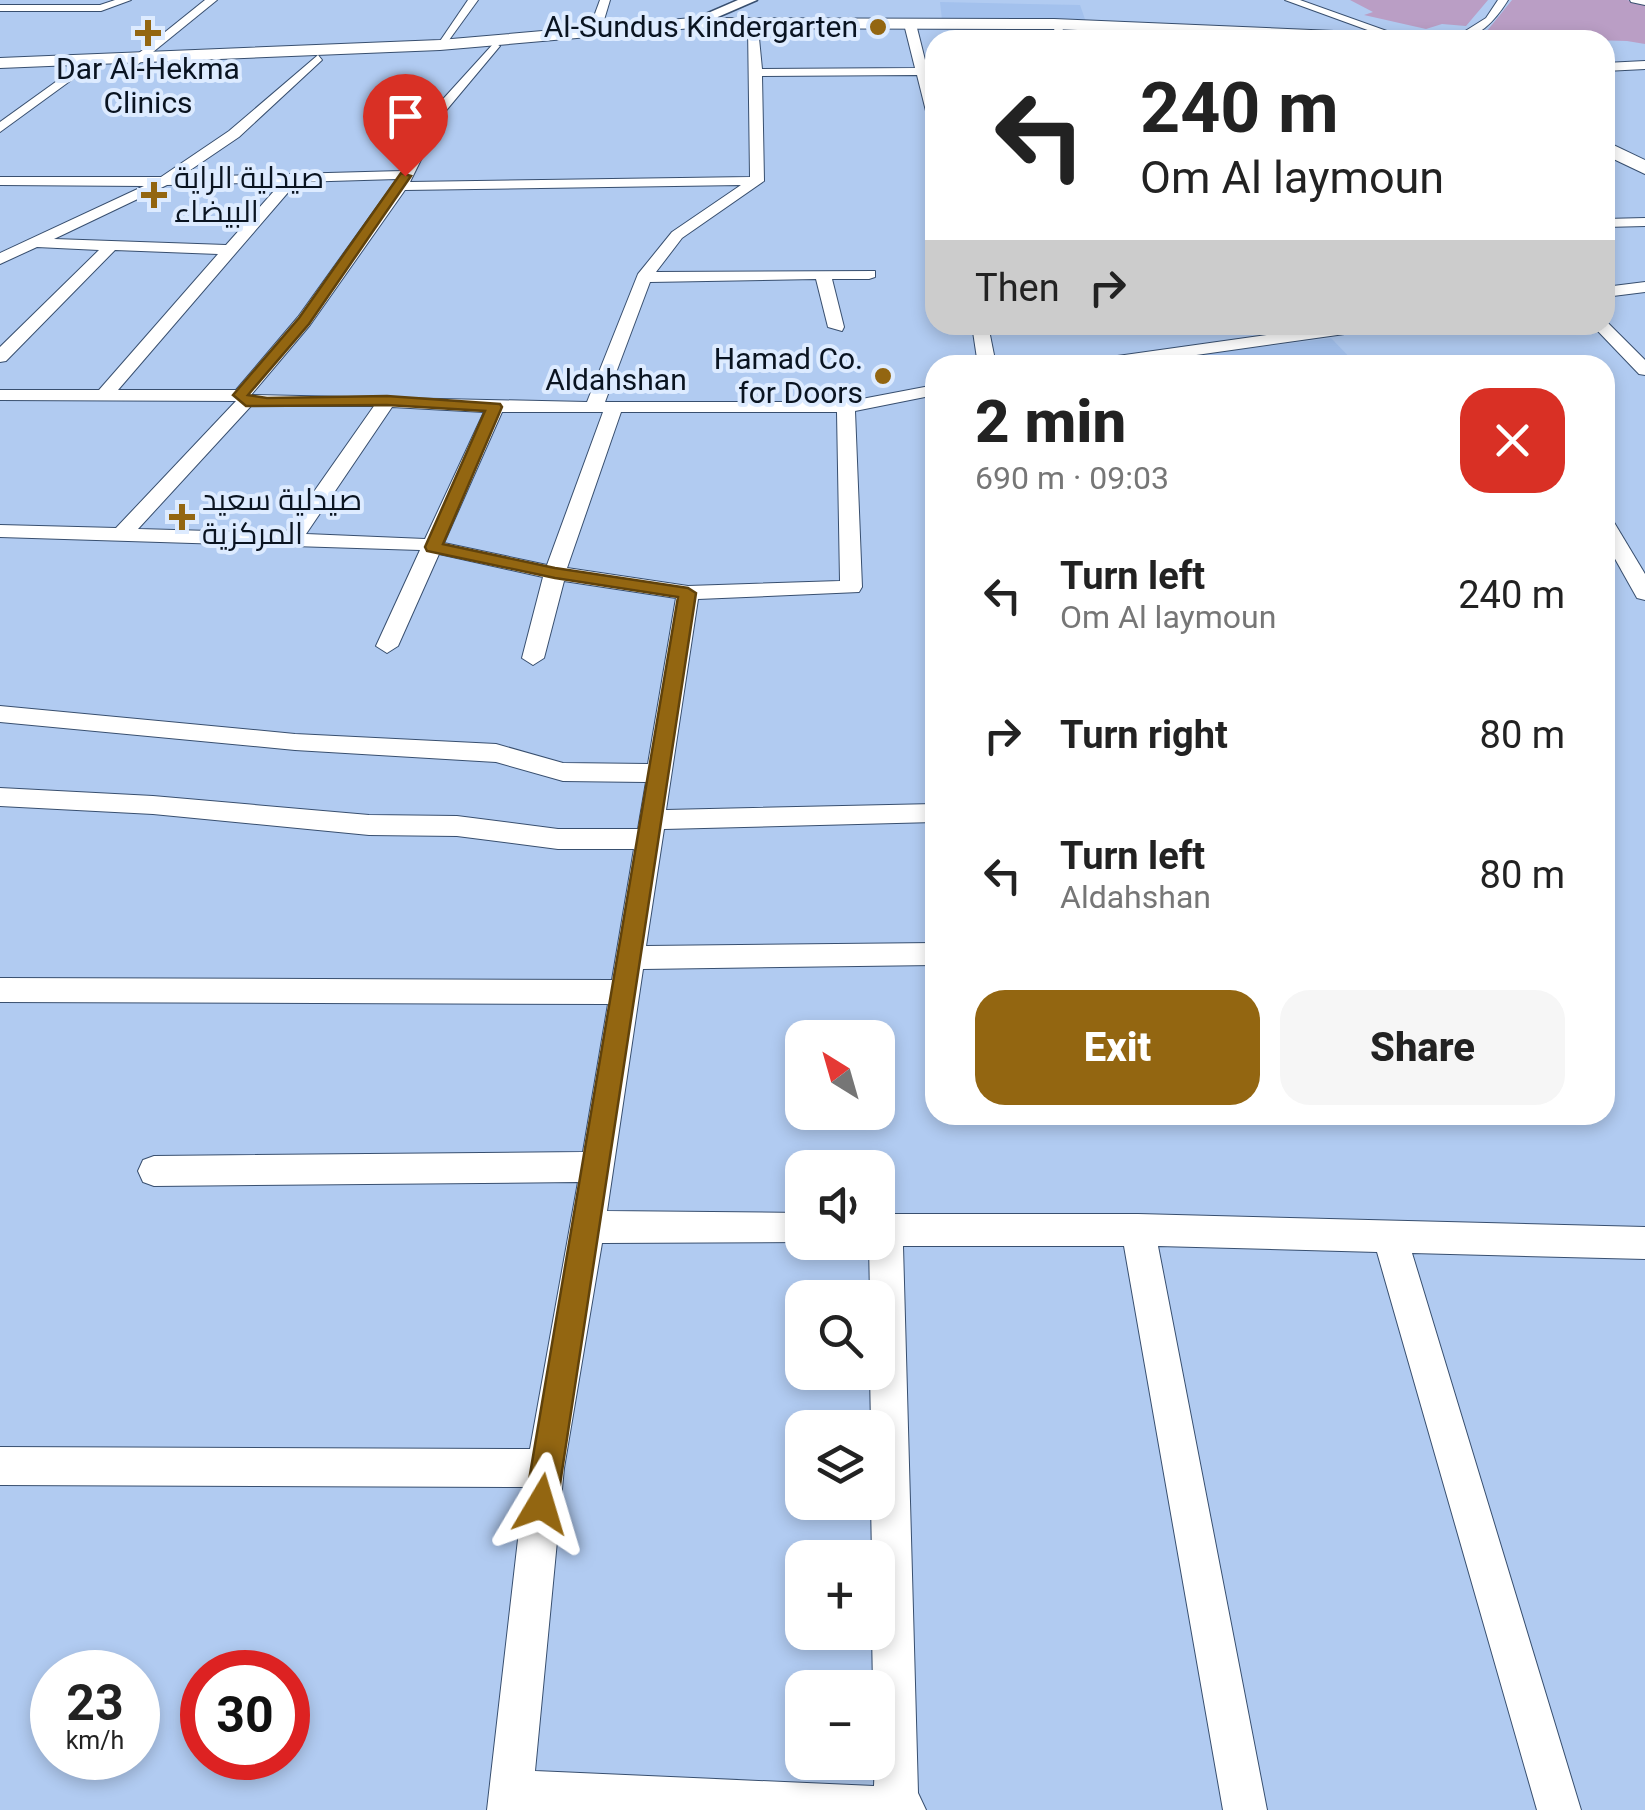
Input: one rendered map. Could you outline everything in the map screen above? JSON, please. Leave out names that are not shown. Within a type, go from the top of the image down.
[{"type":"main road","points":[[0,66],[440,45],[692,23],[1054,24],[1185,30]]},
{"type":"main road","points":[[0,66],[318,58],[494,46],[669,28],[954,30]]},
{"type":"street","points":[[0,8],[107,7],[126,0]]},
{"type":"street","points":[[137,61],[212,0]]},
{"type":"street","points":[[440,45],[473,0]]},
{"type":"street","points":[[595,30],[604,0]]},
{"type":"street","points":[[692,23],[750,0]]},
{"type":"street","points":[[1290,0],[1376,30]]},
{"type":"street","points":[[1474,30],[1490,20],[1504,0]]},
{"type":"street","points":[[1634,0],[1645,2]]},
{"type":"street","points":[[1468,30],[1490,20]]},
{"type":"street","points":[[752,28],[756,181]]},
{"type":"street","points":[[911,28],[925,63]]},
{"type":"street","points":[[123,533],[243,398],[304,321],[403,181],[438,112],[494,46]]},
{"type":"street","points":[[0,259],[163,182],[234,134],[318,58]]},
{"type":"street","points":[[0,128],[86,65]]},
{"type":"street","points":[[1615,66],[1645,65]]},
{"type":"street","points":[[1624,66],[1645,77]]},
{"type":"street","points":[[756,72],[925,70]]},
{"type":"street","points":[[0,181],[163,182],[294,177],[403,181],[756,181]]},
{"type":"street","points":[[106,392],[294,177]]},
{"type":"street","points":[[533,658],[644,277],[677,234],[756,181]]},
{"type":"street","points":[[1615,223],[1645,222]]},
{"type":"street","points":[[37,243],[228,250]]},
{"type":"street","points":[[0,358],[110,247]]},
{"type":"street","points":[[644,277],[869,274]]},
{"type":"street","points":[[823,276],[836,327]]},
{"type":"street","points":[[1615,289],[1645,287]]},
{"type":"street","points":[[1160,355],[1302,335]]},
{"type":"street","points":[[1610,335],[1645,370]]},
{"type":"street","name":"Aldahshan","points":[[0,394],[106,392],[604,408],[846,407],[925,392]]},
{"type":"street","points":[[293,537],[387,401]]},
{"type":"street","points":[[386,646],[495,407]]},
{"type":"street","points":[[0,531],[293,537],[433,547],[555,573],[688,593],[851,587],[846,407]]},
{"type":"street","points":[[1615,540],[1645,593]]},
{"type":"street","points":[[688,593],[587,1227],[544,1468],[510,1801],[904,1810]]},
{"type":"street","points":[[0,714],[294,742],[496,753],[563,772],[658,773]]},
{"type":"street","points":[[0,797],[154,805],[369,825],[457,826],[558,838],[925,813]]},
{"type":"street","points":[[628,958],[925,954]]},
{"type":"street","points":[[0,990],[622,992]]},
{"type":"street","points":[[154,1171],[596,1167]]},
{"type":"street","points":[[587,1227],[785,1229]]},
{"type":"street","points":[[895,1230],[1138,1230],[1645,1243]]},
{"type":"street","points":[[1138,1230],[1245,1810]]},
{"type":"street","points":[[1390,1237],[1559,1810]]},
{"type":"street","points":[[883,1260],[896,1810]]},
{"type":"street","points":[[0,1466],[544,1468]]},
{"type":"shaded area","points":[[1350,0],[1488,0],[1466,26],[1442,24],[1426,29],[1364,15],[1373,12]]},
{"type":"shaded area","points":[[1512,0],[1627,0],[1645,4],[1645,44],[1615,41],[1615,30],[1488,30]]},
{"type":"shaded area","points":[[940,2],[1080,5],[1086,22],[942,20]]},
{"type":"shaded area","points":[[1331,338],[1347,355],[1199,355]]},
{"type":"place","name":"Al-Sundus Kindergarten","points":[[878,27]]},
{"type":"place","name":"Dar Al-Hekma Clinics","points":[[148,33]]},
{"type":"place","name":"صيدلية الراية البيضاء","points":[[154,195]]},
{"type":"place","name":"Hamad Co. for Doors","points":[[883,376]]},
{"type":"place","name":"صيدلية سعيد المركزية","points":[[182,517]]},
{"type":"route","points":[[405,176],[304,321],[240,395],[246,401],[267,402],[387,401],[495,407],[433,547],[555,573],[688,593],[541,1504]]}]
